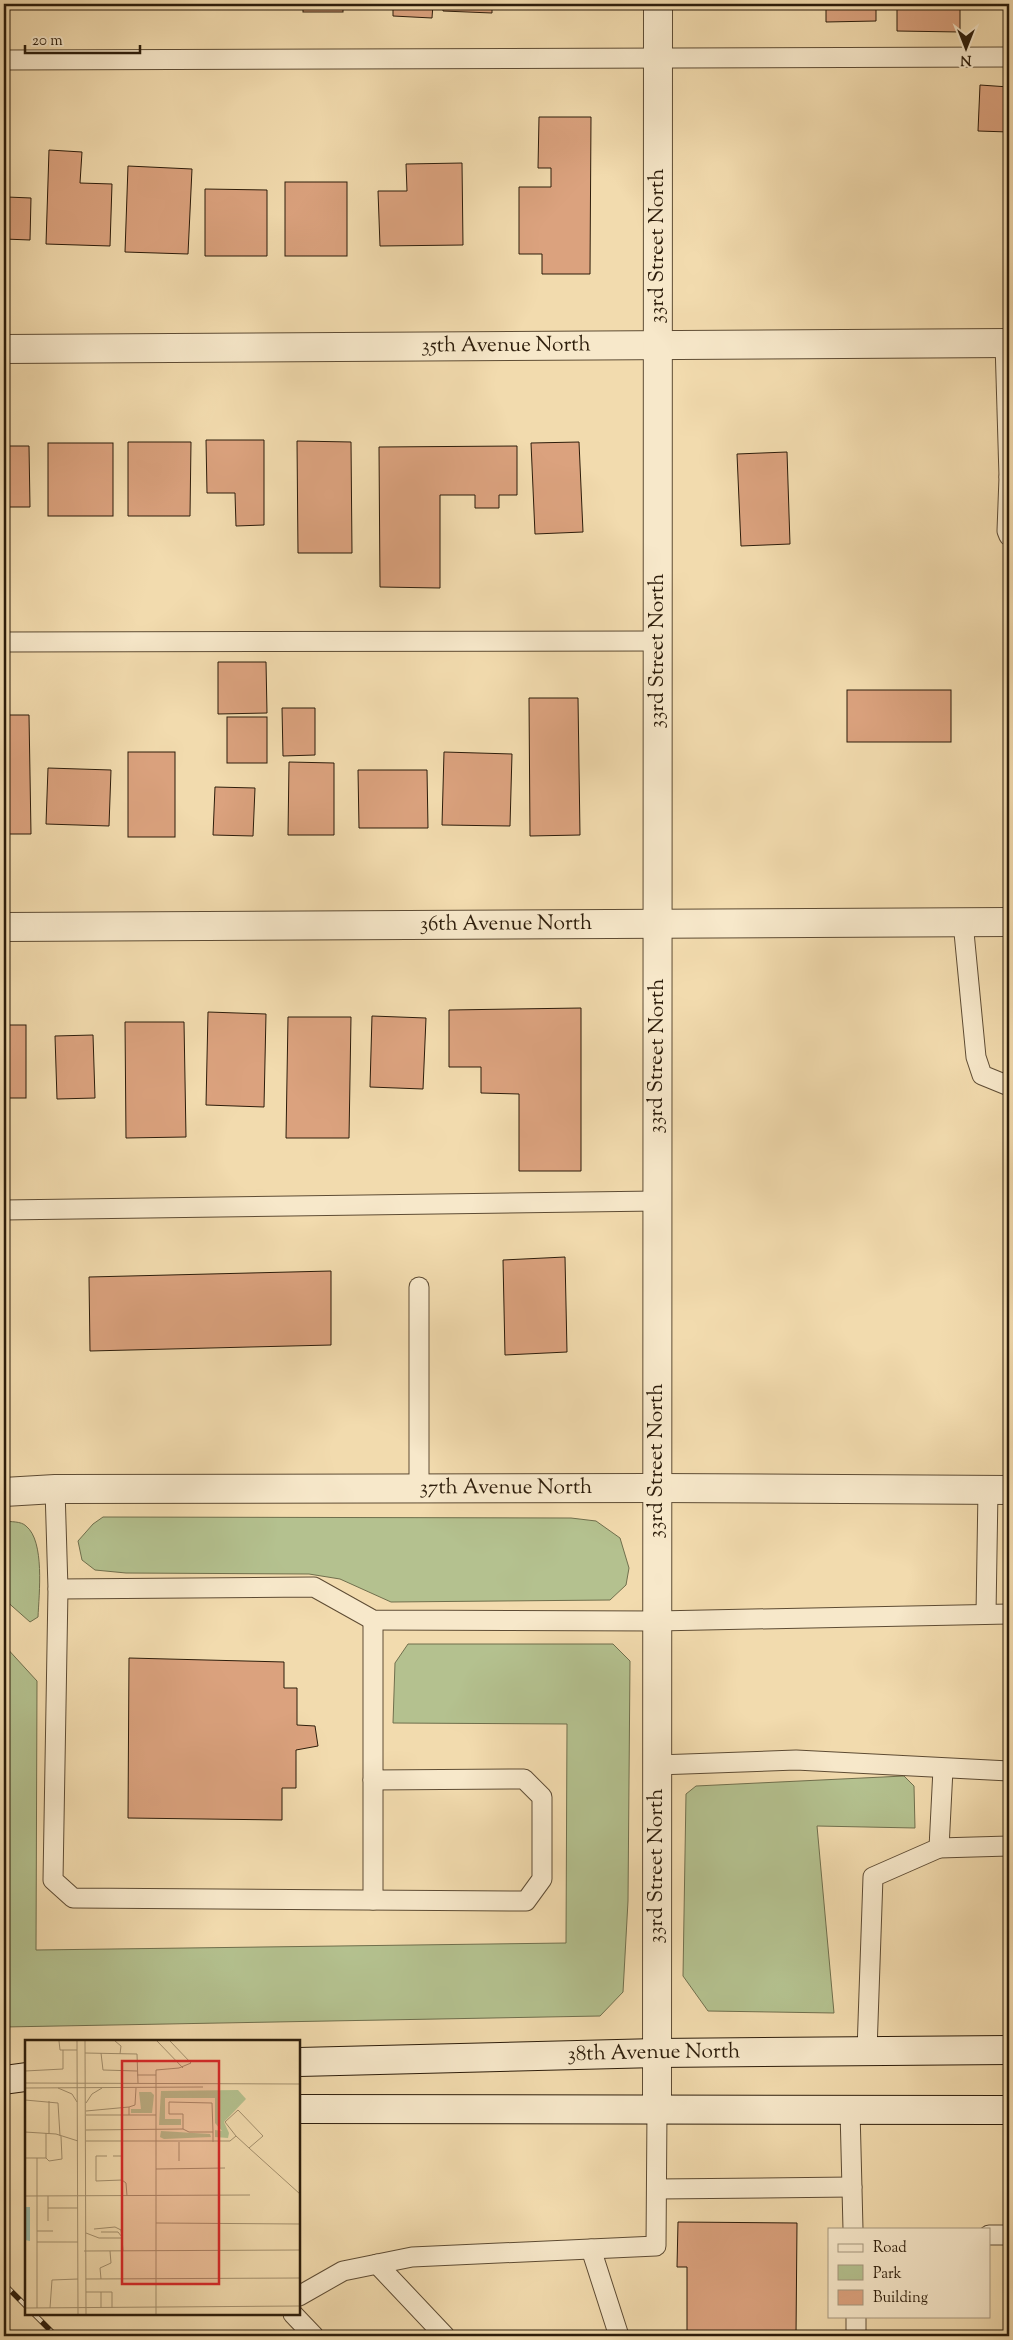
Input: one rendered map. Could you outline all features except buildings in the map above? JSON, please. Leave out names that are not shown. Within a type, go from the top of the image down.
[{"type":"street","name":"33rd Street North","points":[[657,2110],[658,4]]},
{"type":"street","name":"35th Avenue North","points":[[4,349],[1007,343]]},
{"type":"street","name":"36th Avenue North","points":[[4,927],[1009,922]]},
{"type":"street","name":"37th Avenue North","points":[[4,1492],[55,1489],[419,1488],[999,1490]]},
{"type":"street","name":"38th Avenue North","points":[[300,2062],[657,2053],[1009,2050]]},
{"type":"street","points":[[4,2080],[25,2077]]},
{"type":"street","points":[[4,2086],[25,2088]]},
{"type":"street","points":[[300,2109],[1009,2110]]},
{"type":"lane","points":[[4,60],[1009,57]]},
{"type":"lane","points":[[1007,343],[1009,477],[1007,531],[1009,536]]},
{"type":"lane","points":[[4,642],[657,641]]},
{"type":"lane","points":[[962,922],[976,1057],[982,1075],[1009,1086]]},
{"type":"lane","points":[[4,1210],[657,1200]]},
{"type":"lane","points":[[419,1287],[419,1488]]},
{"type":"lane","points":[[55,1489],[58,1589],[53,1880],[73,1898],[526,1901],[542,1879],[542,1797],[524,1779],[373,1780]]},
{"type":"lane","points":[[986,1614],[999,1490]]},
{"type":"lane","points":[[58,1589],[314,1587],[373,1620],[657,1621],[1009,1614]]},
{"type":"lane","points":[[373,1620],[373,1900]]},
{"type":"lane","points":[[657,1765],[796,1760],[1009,1771]]},
{"type":"lane","points":[[939,1848],[943,1769]]},
{"type":"lane","points":[[867,2052],[873,1877],[939,1848],[1009,1846]]},
{"type":"lane","points":[[300,2295],[343,2271],[412,2257],[656,2246],[657,2110]]},
{"type":"lane","points":[[850,2110],[853,2228]]},
{"type":"lane","points":[[656,2189],[852,2187]]},
{"type":"lane","points":[[990,2235],[1009,2236]]},
{"type":"lane","points":[[591,2249],[619,2336]]},
{"type":"lane","points":[[377,2264],[445,2336]]},
{"type":"lane","points":[[294,2315],[314,2336]]},
{"type":"lane","points":[[856,2318],[856,2336]]},
{"type":"green space","points":[[103,1517],[571,1518],[596,1521],[620,1538],[629,1568],[626,1585],[610,1600],[391,1602],[340,1579],[309,1574],[126,1573],[95,1570],[82,1560],[78,1541],[93,1524]]},
{"type":"green space","points":[[4,1521],[24,1524],[32,1533],[36,1543],[40,1568],[38,1617],[30,1622],[4,1599]]},
{"type":"green space","points":[[408,1644],[613,1644],[630,1661],[628,1901],[623,1992],[600,2016],[4,2027],[4,1645],[37,1681],[36,1950],[566,1943],[567,1724],[393,1723],[395,1663]]},
{"type":"green space","points":[[904,1776],[914,1786],[915,1828],[817,1826],[834,2013],[708,2011],[683,1976],[686,1794],[696,1786]]},
{"type":"railway","points":[[4,2284],[25,2305]]},
{"type":"railway","points":[[35,2315],[56,2336]]}]
